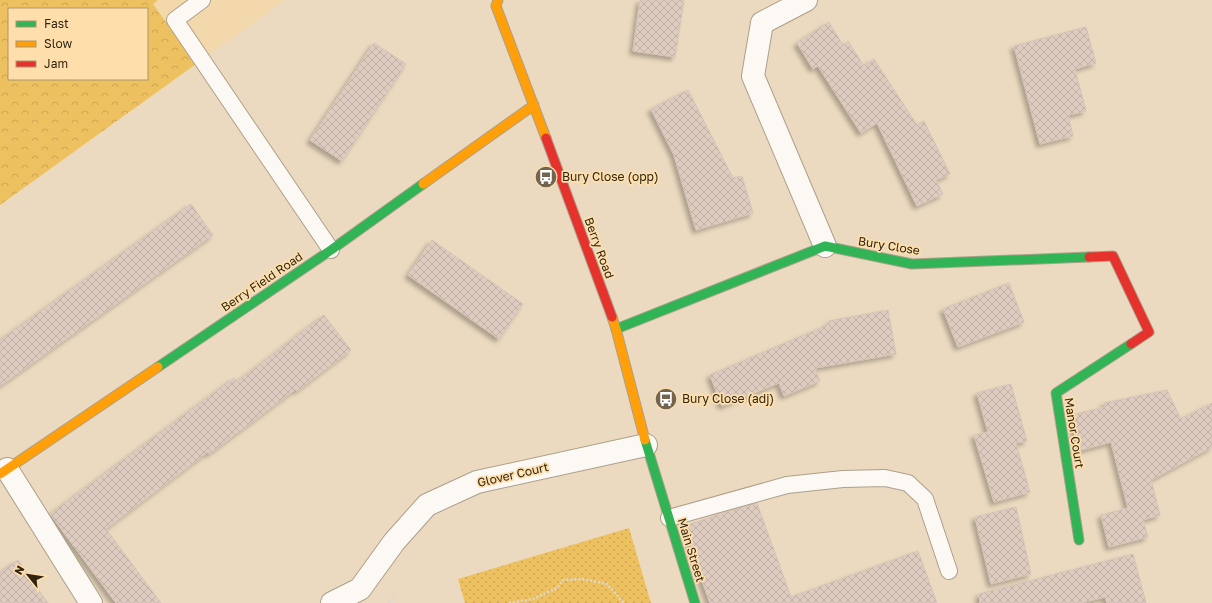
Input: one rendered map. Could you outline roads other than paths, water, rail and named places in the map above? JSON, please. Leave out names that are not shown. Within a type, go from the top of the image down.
[{"type":"street","points":[[616,329],[825,246],[752,76],[762,22],[806,0]]},
{"type":"street","name":"Berry Road","points":[[496,2],[616,329],[646,445],[667,511]]},
{"type":"street","name":"Berry Field Road","points":[[3,472],[331,250],[534,105]]},
{"type":"street","name":"Bury Close","points":[[825,246],[912,264],[1113,256],[1149,332]]},
{"type":"street","name":"Manor Court","points":[[1079,540],[1056,393],[1149,332]]},
{"type":"street","name":"Glover Court","points":[[332,603],[360,589],[394,542],[426,505],[477,482],[646,445]]},
{"type":"street","points":[[3,472],[91,603]]},
{"type":"street","name":"Main Street","points":[[667,511],[695,603]]},
{"type":"lane","points":[[202,0],[175,20],[331,250]]},
{"type":"lane","points":[[667,511],[787,485],[843,479],[885,478],[908,483],[925,499],[949,571]]},
{"type":"place","name":"Bury Close (opp)","points":[[546,177]]},
{"type":"place","name":"Bury Close (adj)","points":[[666,399]]}]
